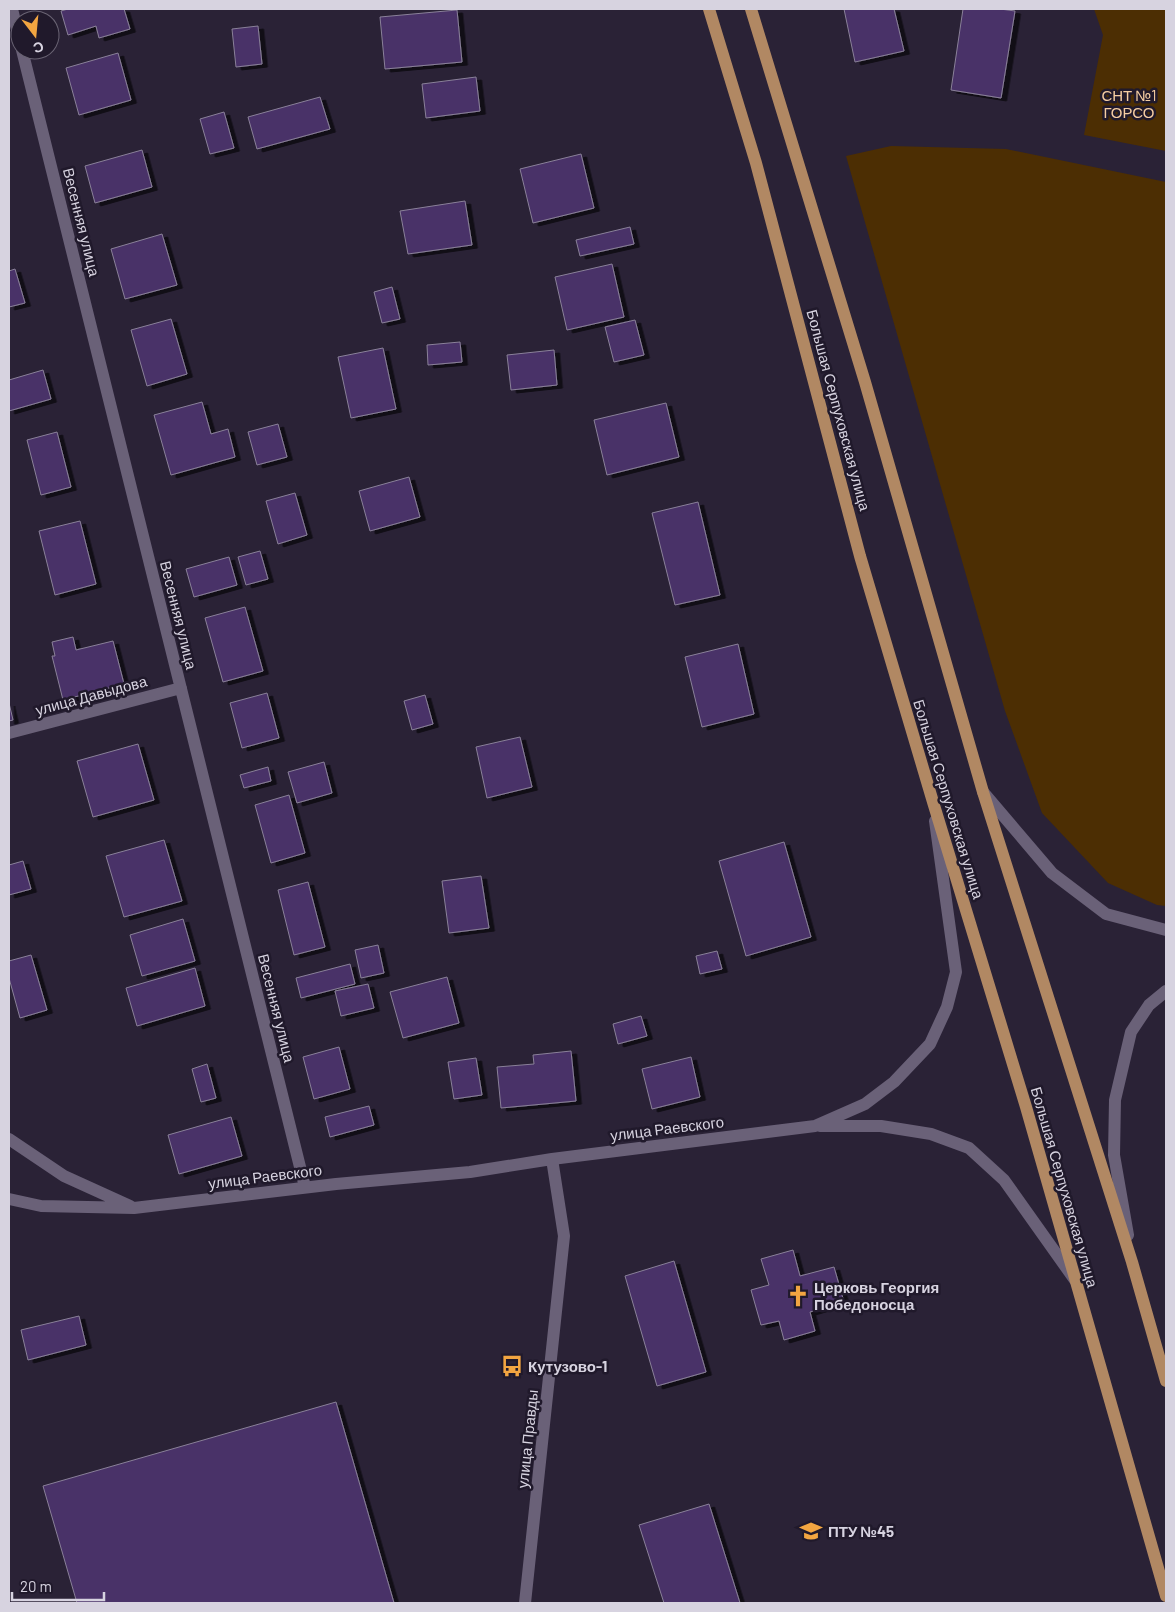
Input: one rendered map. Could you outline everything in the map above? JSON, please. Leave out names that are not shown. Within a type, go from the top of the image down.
[{"type":"main road","name":"Большая Серпуховская улица","points":[[709,9],[756,163],[860,556],[932,802],[1026,1107],[1166,1596]]},
{"type":"main road","name":"Большая Серпуховская улица","points":[[751,9],[865,382],[983,792],[1132,1262],[1166,1381]]},
{"type":"street","name":"Весенняя улица","points":[[24,60],[305,1187]]},
{"type":"street","name":"улица Давыдова","points":[[9,733],[181,688]]},
{"type":"street","points":[[983,792],[1052,873],[1106,914],[1166,930]]},
{"type":"street","name":"улица Раевского","points":[[9,1199],[41,1206],[134,1208],[305,1187],[470,1172],[552,1159],[814,1126],[865,1104],[894,1082],[930,1044],[947,1006],[956,972],[932,802]]},
{"type":"street","points":[[1132,1262],[1114,1155],[1116,1100],[1131,1032],[1148,1005],[1166,991]]},
{"type":"street","points":[[814,1126],[881,1126],[931,1134],[969,1148],[1004,1180],[1076,1281]]},
{"type":"street","points":[[9,1139],[64,1176],[134,1208]]},
{"type":"street","name":"улица Правды","points":[[525,1603],[564,1236],[552,1159]]},
{"type":"green space","name":"СНТ №1 ГОРСО","points":[[1094,9],[1166,9],[1166,151],[1084,135],[1103,35]]},
{"type":"green space","points":[[891,146],[1006,149],[1166,182],[1166,906],[1157,905],[1108,883],[1042,813],[1005,711],[846,156]]},
{"type":"building","points":[[68,9],[124,9],[130,29],[99,38],[96,26],[68,35],[61,11]]},
{"type":"building","points":[[844,9],[894,9],[904,51],[855,62]]},
{"type":"building","points":[[963,9],[1015,11],[1001,98],[951,90]]},
{"type":"building","points":[[457,10],[462,62],[385,69],[380,17]]},
{"type":"building","points":[[258,26],[262,64],[236,67],[232,29]]},
{"type":"building","points":[[118,53],[131,100],[79,115],[66,68]]},
{"type":"building","points":[[476,77],[480,111],[426,118],[422,84]]},
{"type":"building","points":[[320,97],[330,129],[257,149],[248,117]]},
{"type":"building","points":[[224,112],[234,148],[210,154],[200,119]]},
{"type":"building","points":[[142,150],[152,187],[95,203],[85,166]]},
{"type":"building","points":[[581,154],[594,208],[533,223],[520,169]]},
{"type":"building","points":[[465,201],[472,245],[408,254],[400,211]]},
{"type":"building","points":[[630,227],[634,244],[580,256],[576,240]]},
{"type":"building","points":[[162,234],[177,285],[125,299],[111,249]]},
{"type":"building","points":[[612,264],[624,317],[567,330],[555,277]]},
{"type":"building","points":[[15,269],[25,303],[9,307],[9,271]]},
{"type":"building","points":[[392,287],[400,319],[382,323],[374,292]]},
{"type":"building","points":[[171,319],[187,374],[147,386],[131,330]]},
{"type":"building","points":[[635,320],[644,355],[614,362],[605,327]]},
{"type":"building","points":[[460,342],[462,362],[428,365],[427,345]]},
{"type":"building","points":[[383,348],[396,409],[351,418],[338,357]]},
{"type":"building","points":[[554,350],[557,385],[511,390],[507,355]]},
{"type":"building","points":[[43,370],[51,399],[9,411],[9,380]]},
{"type":"building","points":[[202,402],[211,434],[228,429],[235,457],[171,475],[154,415]]},
{"type":"building","points":[[666,403],[679,457],[607,475],[594,420]]},
{"type":"building","points":[[278,424],[287,457],[257,465],[248,432]]},
{"type":"building","points":[[57,432],[71,487],[41,495],[27,440]]},
{"type":"building","points":[[409,477],[420,517],[370,531],[359,491]]},
{"type":"building","points":[[295,493],[307,535],[278,544],[266,501]]},
{"type":"building","points":[[698,502],[720,595],[675,605],[652,513]]},
{"type":"building","points":[[80,521],[96,584],[55,595],[39,531]]},
{"type":"building","points":[[260,551],[268,579],[246,585],[238,557]]},
{"type":"building","points":[[229,557],[237,585],[194,597],[186,569]]},
{"type":"building","points":[[245,607],[263,671],[223,682],[205,618]]},
{"type":"building","points":[[73,637],[76,650],[113,641],[124,684],[63,700],[52,656],[55,656],[52,642]]},
{"type":"building","points":[[738,644],[754,714],[702,727],[685,657]]},
{"type":"building","points":[[267,693],[279,738],[242,748],[230,703]]},
{"type":"building","points":[[425,695],[433,724],[412,730],[404,701]]},
{"type":"building","points":[[9,703],[13,720],[9,721]]},
{"type":"building","points":[[520,737],[532,787],[487,798],[476,747]]},
{"type":"building","points":[[138,744],[154,800],[93,817],[77,761]]},
{"type":"building","points":[[324,762],[332,793],[297,803],[288,772]]},
{"type":"building","points":[[268,767],[271,781],[244,788],[240,775]]},
{"type":"building","points":[[289,795],[305,853],[271,863],[255,805]]},
{"type":"building","points":[[164,840],[182,901],[124,917],[106,856]]},
{"type":"building","points":[[784,842],[811,937],[746,956],[719,861]]},
{"type":"building","points":[[23,861],[31,889],[9,895],[9,865]]},
{"type":"building","points":[[481,876],[489,928],[449,933],[442,881]]},
{"type":"building","points":[[308,882],[325,947],[294,955],[278,890]]},
{"type":"building","points":[[183,919],[195,961],[142,976],[130,935]]},
{"type":"building","points":[[378,945],[384,973],[361,978],[355,950]]},
{"type":"building","points":[[717,951],[722,969],[700,974],[696,956]]},
{"type":"building","points":[[31,955],[47,1010],[20,1018],[9,978],[9,961]]},
{"type":"building","points":[[350,964],[355,984],[301,998],[296,978]]},
{"type":"building","points":[[195,968],[205,1006],[137,1026],[126,988]]},
{"type":"building","points":[[447,977],[459,1023],[403,1038],[390,992]]},
{"type":"building","points":[[368,984],[374,1008],[341,1016],[335,991]]},
{"type":"building","points":[[641,1016],[647,1036],[618,1044],[613,1024]]},
{"type":"building","points":[[339,1047],[350,1089],[314,1099],[303,1057]]},
{"type":"building","points":[[571,1051],[576,1101],[501,1108],[497,1067],[534,1064],[533,1055]]},
{"type":"building","points":[[691,1057],[700,1097],[652,1109],[642,1069]]},
{"type":"building","points":[[476,1058],[482,1095],[454,1099],[448,1062]]},
{"type":"building","points":[[207,1064],[216,1098],[201,1102],[192,1069]]},
{"type":"building","points":[[369,1106],[374,1125],[330,1137],[325,1117]]},
{"type":"building","points":[[231,1117],[242,1156],[179,1174],[168,1135]]},
{"type":"building","name":"Церковь Георгия Победоносца","points":[[793,1250],[800,1276],[834,1267],[844,1302],[810,1312],[815,1331],[784,1340],[779,1321],[761,1325],[751,1290],[769,1285],[761,1259]]},
{"type":"building","points":[[674,1261],[706,1372],[657,1386],[625,1276]]},
{"type":"building","points":[[79,1316],[86,1345],[28,1360],[21,1330]]},
{"type":"building","points":[[336,1402],[394,1603],[77,1603],[43,1486]]},
{"type":"building","points":[[709,1504],[740,1603],[664,1603],[639,1525]]},
{"type":"place","name":"Церковь Георгия Победоносца","points":[[798,1296]]},
{"type":"place","name":"Кутузово-1","points":[[512,1366]]},
{"type":"place","name":"ПТУ №45","points":[[811,1531]]}]
